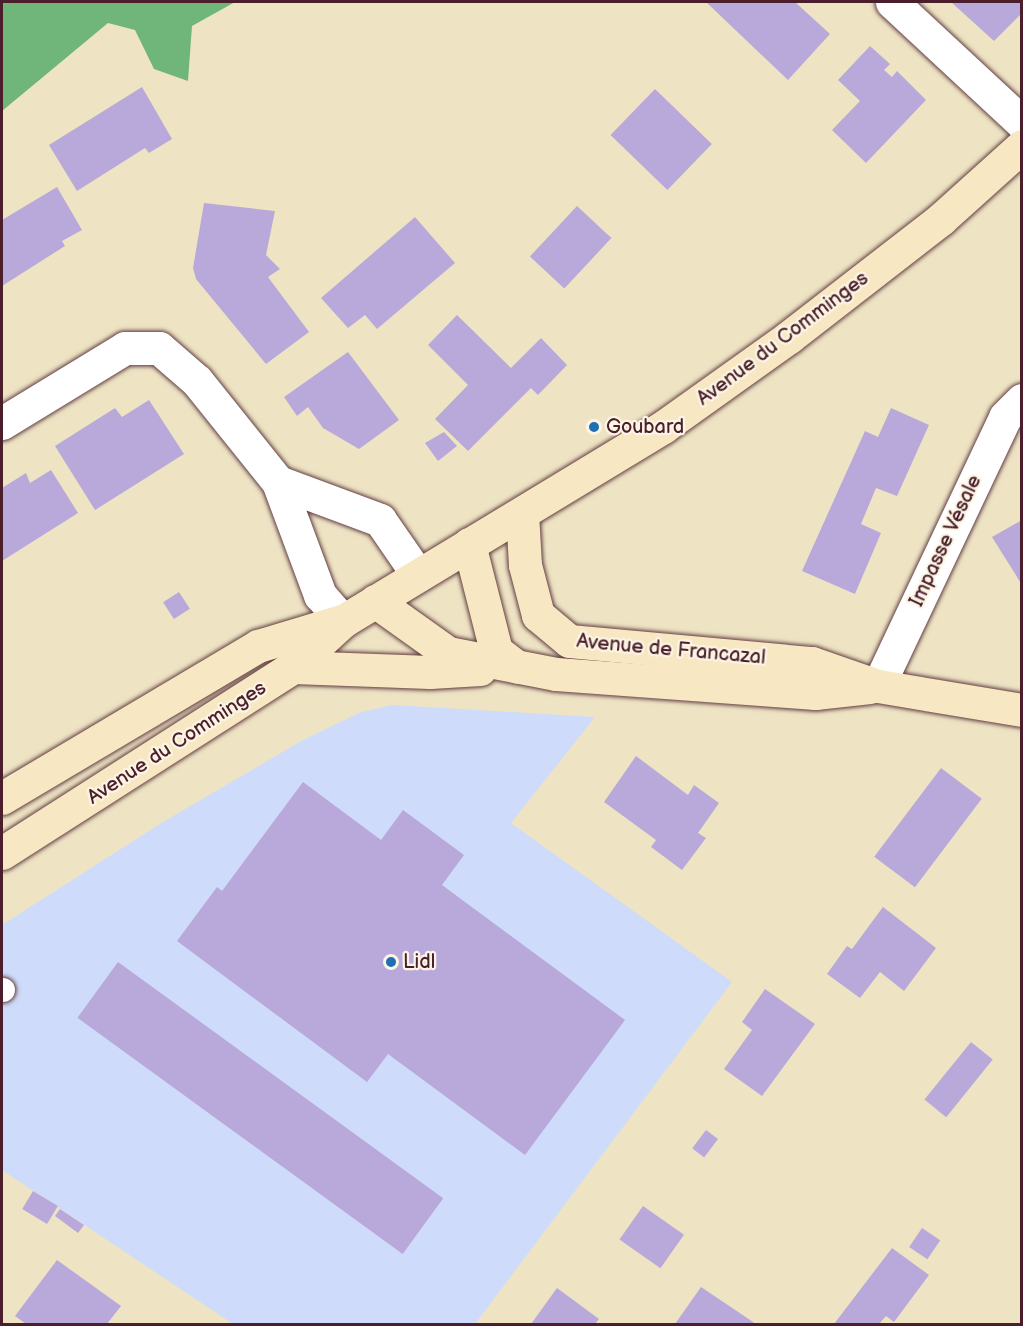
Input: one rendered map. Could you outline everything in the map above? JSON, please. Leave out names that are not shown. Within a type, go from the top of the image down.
[{"type":"main road","name":"Avenue du Comminges","points":[[2,853],[294,668],[343,621],[663,427],[771,350],[941,219],[1022,146]]},
{"type":"main road","name":"Avenue de Francazal","points":[[522,513],[525,565],[538,615],[569,641],[812,663],[878,686],[1022,710]]},
{"type":"main road","name":"Avenue de Francazal","points":[[469,544],[496,651],[518,667]]},
{"type":"main road","name":"Avenue de Francazal","points":[[375,601],[448,652],[556,674],[815,693],[878,686]]},
{"type":"main road","name":"Avenue du Comminges","points":[[2,798],[258,646],[343,621]]},
{"type":"main road","name":"Avenue de Francazal","points":[[294,668],[430,672],[518,667]]},
{"type":"street","points":[[892,2],[1022,123]]},
{"type":"street","points":[[2,423],[125,348],[159,348],[197,381],[279,482],[320,595],[343,621]]},
{"type":"street","name":"Impasse Vésale","points":[[878,686],[1005,417],[1022,400]]},
{"type":"street","points":[[279,482],[380,520],[418,575]]},
{"type":"shaded area","points":[[393,705],[595,717],[511,823],[732,982],[475,1324],[233,1324],[2,1170],[2,925],[163,822],[303,740],[361,712]]},
{"type":"green space","points":[[5,2],[235,2],[192,26],[188,81],[154,69],[135,30],[108,23],[2,111],[2,4]]},
{"type":"building","points":[[706,2],[795,2],[830,34],[788,80]]},
{"type":"building","points":[[951,2],[1022,2],[1022,13],[994,41]]},
{"type":"building","points":[[870,46],[890,64],[884,70],[892,77],[897,71],[926,100],[866,163],[832,130],[860,101],[838,80]]},
{"type":"building","points":[[142,87],[172,139],[149,153],[145,148],[77,191],[49,145]]},
{"type":"building","points":[[655,89],[712,144],[667,190],[611,135]]},
{"type":"building","points":[[57,187],[82,230],[62,241],[65,246],[2,286],[2,220]]},
{"type":"building","points":[[204,203],[275,211],[266,255],[280,269],[268,277],[309,332],[266,364],[196,279],[193,268]]},
{"type":"building","points":[[577,206],[611,238],[564,289],[530,256]]},
{"type":"building","points":[[415,217],[455,263],[377,329],[365,315],[348,328],[321,298]]},
{"type":"building","points":[[457,315],[511,368],[541,338],[567,365],[538,395],[531,388],[468,451],[435,419],[468,385],[428,345]]},
{"type":"building","points":[[348,352],[399,420],[359,449],[323,428],[308,407],[297,416],[284,397]]},
{"type":"building","points":[[149,400],[184,454],[95,510],[55,446],[115,408],[122,417]]},
{"type":"building","points":[[891,408],[929,425],[897,496],[876,488],[861,524],[881,533],[855,594],[802,571],[865,431],[878,437]]},
{"type":"building","points":[[444,432],[457,446],[438,461],[425,443]]},
{"type":"building","points":[[51,470],[78,513],[2,561],[2,488],[26,473],[30,483]]},
{"type":"building","points":[[1022,520],[1022,585],[992,537]]},
{"type":"building","points":[[179,592],[190,609],[174,619],[163,602]]},
{"type":"building","points":[[636,756],[688,795],[694,785],[719,803],[698,833],[706,838],[682,870],[651,847],[656,840],[604,802]]},
{"type":"building","points":[[941,768],[982,799],[915,887],[874,857]]},
{"type":"building","name":"Lidl","points":[[303,782],[381,840],[403,810],[464,855],[442,885],[625,1020],[525,1155],[388,1054],[367,1082],[177,941],[217,887],[222,891]]},
{"type":"building","points":[[883,907],[936,948],[904,991],[880,972],[860,998],[827,974],[847,946],[852,949]]},
{"type":"building","points":[[118,962],[443,1198],[403,1254],[77,1018]]},
{"type":"building","points":[[765,989],[815,1024],[762,1096],[724,1069],[752,1030],[742,1022]]},
{"type":"building","points":[[971,1042],[993,1060],[946,1117],[924,1100]]},
{"type":"building","points":[[706,1130],[718,1139],[704,1157],[692,1148]]},
{"type":"building","points":[[33,1191],[58,1206],[47,1224],[22,1209]]},
{"type":"building","points":[[643,1206],[684,1235],[660,1268],[619,1240]]},
{"type":"building","points":[[60,1209],[84,1225],[78,1233],[55,1216]]},
{"type":"building","points":[[922,1228],[940,1240],[927,1259],[909,1247]]},
{"type":"building","points":[[892,1248],[929,1275],[894,1322],[886,1316],[879,1324],[834,1324]]},
{"type":"building","points":[[57,1260],[121,1306],[107,1324],[26,1324],[15,1316]]},
{"type":"building","points":[[701,1287],[756,1324],[675,1324]]},
{"type":"building","points":[[557,1288],[599,1319],[595,1324],[531,1324]]},
{"type":"place","name":"Goubard","points":[[594,427]]},
{"type":"place","name":"Lidl","points":[[391,962]]}]
